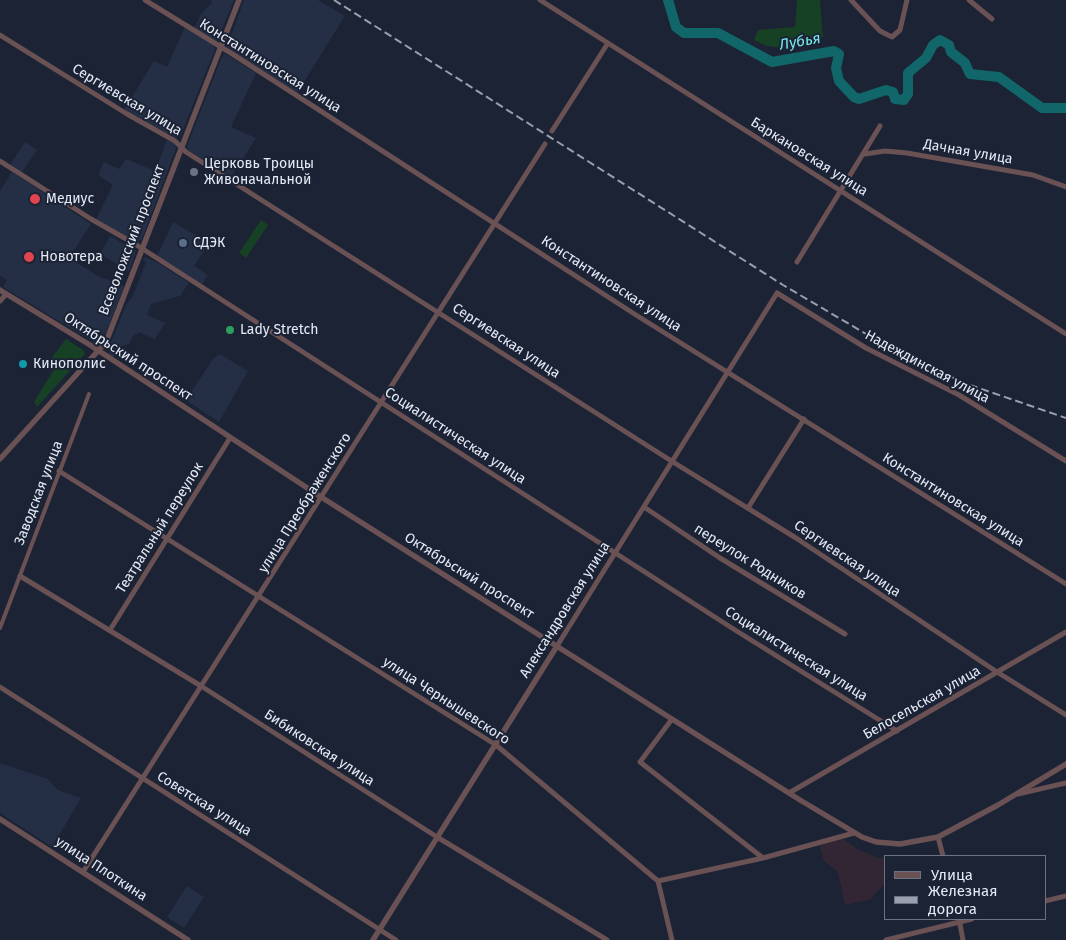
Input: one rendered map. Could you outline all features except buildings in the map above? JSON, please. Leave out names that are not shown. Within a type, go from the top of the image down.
[{"type":"street","name":"Константиновская улица","points":[[145,0],[636,315],[1066,584]]},
{"type":"street","name":"Всеволожский проспект","points":[[0,459],[98,351],[110,332],[239,0]]},
{"type":"street","name":"Баркановская улица","points":[[540,0],[1066,334]]},
{"type":"street","points":[[851,0],[886,36],[896,35],[902,26],[907,0]]},
{"type":"street","points":[[969,0],[992,19]]},
{"type":"street","name":"Сергиевская улица","points":[[0,34],[127,114],[175,140],[182,147],[673,462],[748,508],[997,672],[1066,715]]},
{"type":"street","points":[[552,131],[608,43]]},
{"type":"street","points":[[797,262],[842,192],[880,126]]},
{"type":"street","name":"улица Преображенского","points":[[83,872],[545,144]]},
{"type":"street","name":"Дачная улица","points":[[865,154],[885,151],[907,153],[1033,175],[1066,187]]},
{"type":"street","name":"Социалистическая улица","points":[[0,161],[897,730]]},
{"type":"street","points":[[0,301],[3,292]]},
{"type":"street","name":"Октябрьский проспект","points":[[3,292],[98,351],[321,498],[854,833],[876,842],[889,844],[920,842],[938,837],[1015,795],[1066,764]]},
{"type":"street","name":"Александровская улица","points":[[372,940],[673,462],[777,293]]},
{"type":"street","name":"Надеждинская улица","points":[[777,293],[866,348],[959,395],[1066,461]]},
{"type":"street","name":"Заводская улица","points":[[0,628],[89,394]]},
{"type":"street","points":[[748,508],[804,419]]},
{"type":"street","name":"Театральный переулок","points":[[110,630],[230,438]]},
{"type":"street","name":"улица Чернышевского","points":[[59,471],[496,744],[658,881]]},
{"type":"street","name":"переулок Родников","points":[[644,507],[720,558],[845,634]]},
{"type":"street","name":"Бибиковская улица","points":[[20,576],[201,686],[437,837],[607,940]]},
{"type":"street","name":"Белосельская улица","points":[[789,793],[1066,632]]},
{"type":"street","name":"Советская улица","points":[[0,687],[396,940]]},
{"type":"street","points":[[672,719],[640,762],[763,858]]},
{"type":"street","points":[[1015,795],[1066,783]]},
{"type":"street","name":"улица Плоткина","points":[[0,819],[188,940]]},
{"type":"street","points":[[672,940],[658,881],[763,858],[854,833]]},
{"type":"street","points":[[938,837],[943,855]]},
{"type":"street","points":[[1046,901],[1066,896]]},
{"type":"street","points":[[886,940],[959,920],[963,940]]},
{"type":"shaded area","points":[[211,0],[234,0],[217,41],[194,29],[201,14],[212,3]]},
{"type":"shaded area","points":[[244,0],[318,0],[345,16],[297,93],[227,47]]},
{"type":"shaded area","points":[[185,27],[213,44],[215,49],[181,135],[176,138],[124,110],[154,61],[167,67]]},
{"type":"shaded area","points":[[225,54],[256,73],[231,127],[256,138],[231,177],[188,150],[187,146],[221,59]]},
{"type":"shaded area","points":[[167,140],[174,143],[176,148],[142,239],[136,242],[96,219],[113,185],[98,175],[104,162],[119,169],[126,159],[155,171]]},
{"type":"shaded area","points":[[25,142],[37,150],[22,172],[10,165]]},
{"type":"shaded area","points":[[12,172],[91,224],[69,258],[98,276],[124,286],[107,331],[98,342],[95,343],[3,287],[7,280],[0,276],[0,191]]},
{"type":"shaded area","points":[[173,222],[209,243],[194,266],[208,275],[201,286],[157,256]]},
{"type":"shaded area","points":[[110,236],[136,251],[129,271],[100,254]]},
{"type":"shaded area","points":[[145,257],[160,264],[189,283],[180,296],[151,304],[147,315],[165,323],[155,339],[138,332],[137,335],[134,334],[129,344],[120,347],[113,359],[109,354],[110,345],[126,305],[133,296],[146,262],[143,260]]},
{"type":"shaded area","points":[[220,354],[248,371],[219,422],[186,400],[213,359]]},
{"type":"shaded area","points":[[0,763],[48,779],[58,790],[81,798],[52,847],[0,813]]},
{"type":"shaded area","points":[[841,837],[857,849],[878,858],[884,858],[884,885],[869,900],[845,905],[838,872],[824,861],[819,844]]},
{"type":"shaded area","points":[[187,886],[204,897],[184,928],[167,917]]},
{"type":"green space","points":[[797,0],[820,0],[823,37],[784,48],[767,46],[754,40],[758,30],[795,27]]},
{"type":"green space","points":[[261,220],[268,225],[246,258],[239,253]]},
{"type":"green space","points":[[66,339],[83,350],[85,354],[37,407],[34,402],[57,365],[50,360]]},
{"type":"waterway","name":"Лубья","points":[[668,0],[676,27],[684,33],[718,33],[772,62],[834,51],[839,54],[836,68],[839,81],[854,97],[859,99],[886,90],[893,92],[895,99],[904,100],[908,94],[908,73],[926,58],[933,45],[940,40],[949,45],[951,52],[965,63],[970,74],[999,77],[1042,108],[1066,108]]},
{"type":"railway","points":[[334,0],[783,285],[895,351],[967,384],[1066,418]]},
{"type":"place","name":"Церковь Троицы Живоначальной","points":[[194,172]]},
{"type":"place","name":"Медиус","points":[[35,199]]},
{"type":"place","name":"СДЭК","points":[[183,243]]},
{"type":"place","name":"Новотера","points":[[29,257]]},
{"type":"place","name":"Lady Stretch","points":[[230,330]]},
{"type":"place","name":"Кинополис","points":[[23,364]]}]
